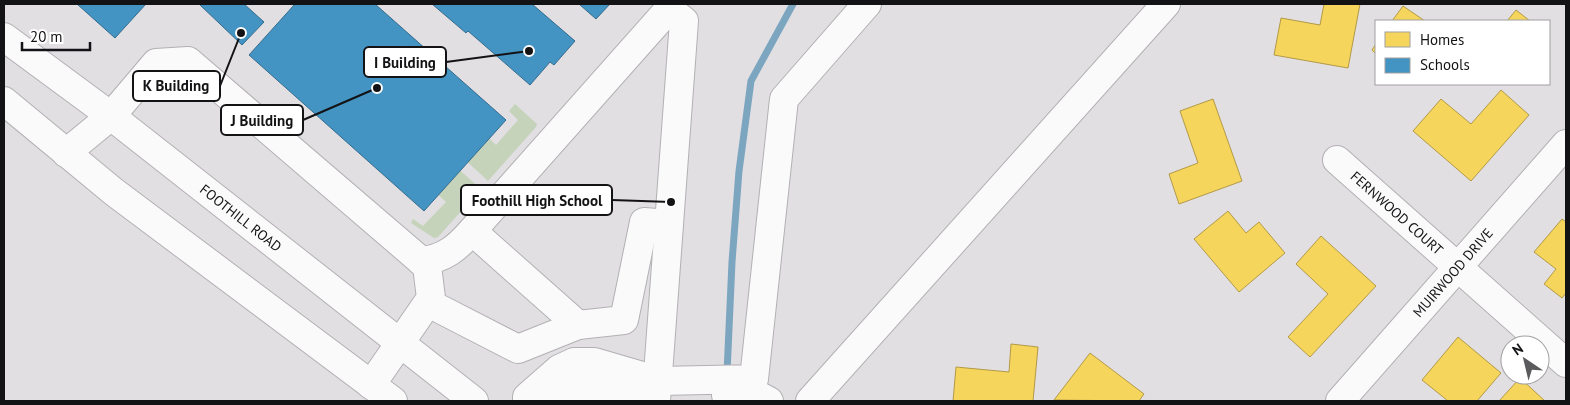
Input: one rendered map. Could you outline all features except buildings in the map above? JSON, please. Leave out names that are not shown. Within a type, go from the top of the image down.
[{"type":"main road","points":[[527,401],[527,397],[558,369],[574,362],[594,362],[657,396],[754,379],[784,99],[867,4]]},
{"type":"main road","points":[[810,401],[1166,4]]},
{"type":"main road","points":[[421,261],[434,260],[448,254],[472,231],[672,6],[684,21],[657,396]]},
{"type":"main road","name":"FOOTHILL ROAD","points":[[4,37],[111,116],[474,401]]},
{"type":"main road","points":[[66,153],[111,116],[156,63],[188,61],[427,266],[431,298],[371,385]]},
{"type":"main road","points":[[4,101],[66,153],[393,401]]},
{"type":"main road","name":"MUIRWOOD DRIVE","points":[[1340,401],[1566,144]]},
{"type":"main road","name":"FERNWOOD COURT","points":[[1337,160],[1566,363]]},
{"type":"main road","points":[[440,309],[518,350],[578,325],[624,320],[644,222],[670,224]]},
{"type":"main road","points":[[472,231],[578,325]]},
{"type":"main road","points":[[554,401],[566,393],[581,388],[657,396],[754,393],[769,401]]},
{"type":"green space","points":[[515,104],[537,124],[536,127],[488,181],[461,156],[483,132],[496,145],[518,120],[509,111]]},
{"type":"green space","points":[[454,165],[481,189],[438,237],[434,238],[411,223],[413,219],[423,226],[446,202],[433,190]]},
{"type":"waterway","points":[[727,373],[732,262],[739,171],[751,81],[793,4]]},
{"type":"place","name":"K Building","points":[[241,33]]},
{"type":"place","name":"I Building","points":[[529,51]]},
{"type":"place","name":"J Building","points":[[377,88]]},
{"type":"place","name":"Foothill High School","points":[[671,202]]}]
